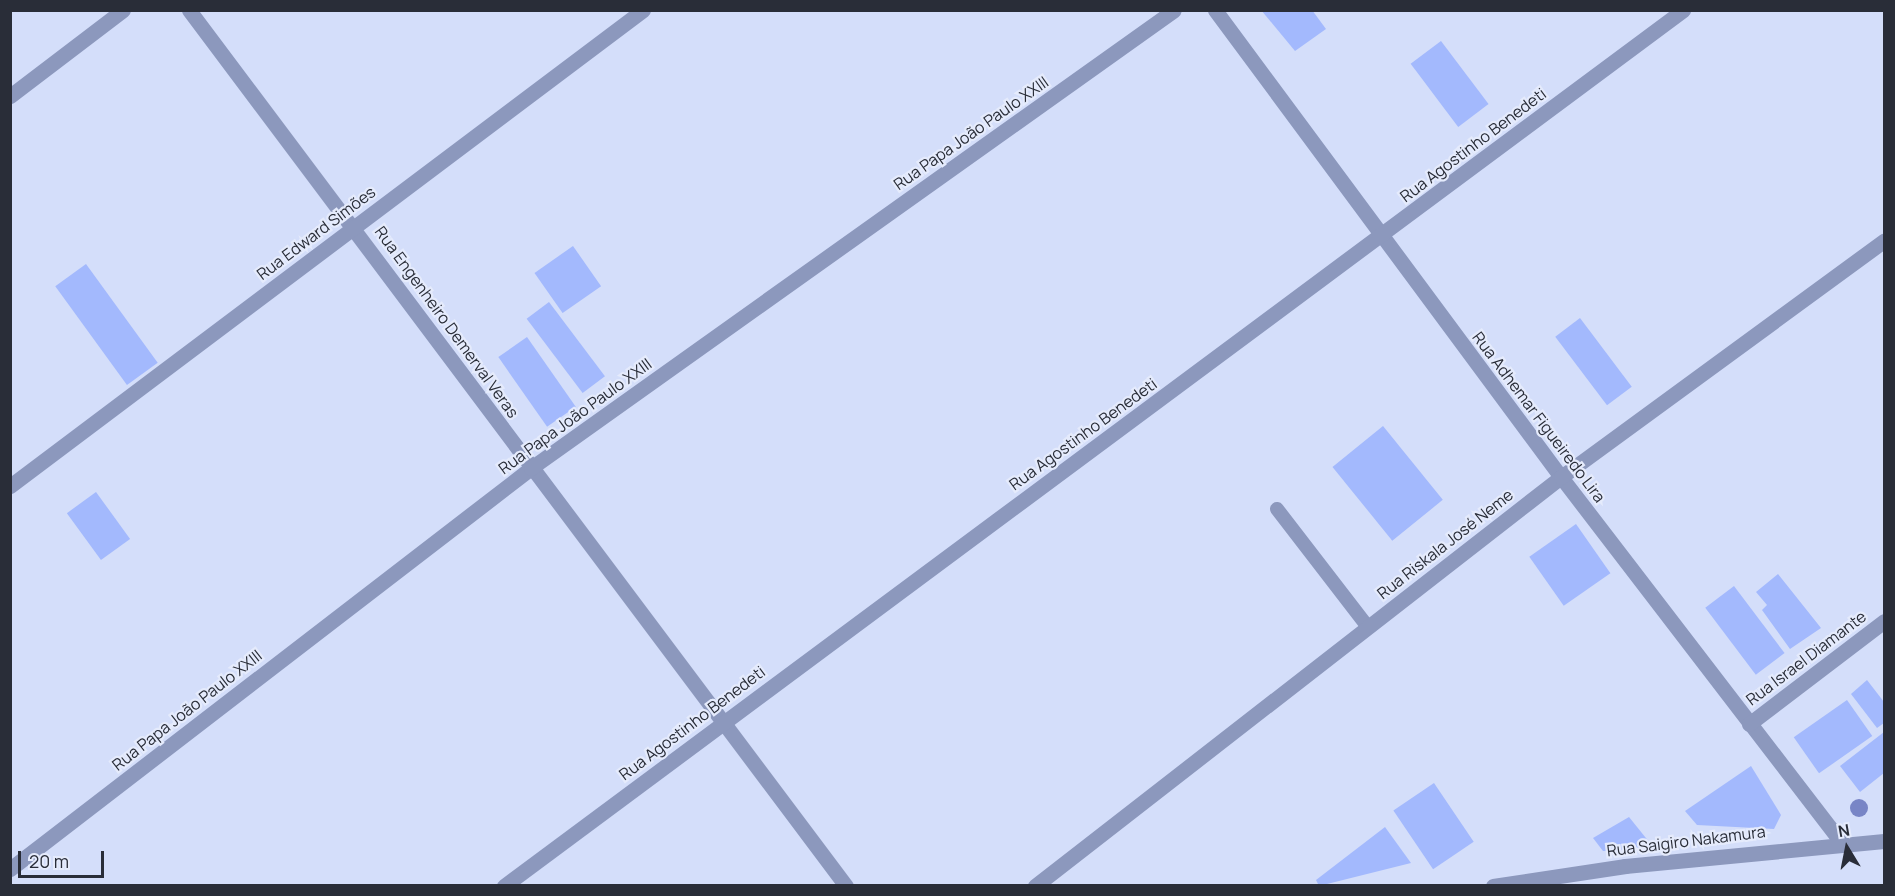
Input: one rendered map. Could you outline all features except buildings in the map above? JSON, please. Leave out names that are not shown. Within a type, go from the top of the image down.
[{"type":"street","points":[[10,96],[123,10]]},
{"type":"street","name":"Rua Engenheiro Demerval Veras","points":[[189,10],[355,226],[531,468],[846,885]]},
{"type":"street","name":"Rua Edward Simões","points":[[10,486],[643,10]]},
{"type":"street","name":"Rua Papa João Paulo XXIII","points":[[10,869],[531,468],[1174,10]]},
{"type":"street","name":"Rua Adhemar Figueiredo Lira","points":[[1215,10],[1561,477],[1840,841]]},
{"type":"street","name":"Rua Agostinho Benedeti","points":[[504,885],[1382,236],[1683,10]]},
{"type":"street","name":"Rua Riskala José Neme","points":[[1035,885],[1561,477],[1884,241]]},
{"type":"street","name":"Rua Israel Diamante","points":[[1749,724],[1884,621]]},
{"type":"street","name":"Rua Saigiro Nakamura","points":[[1493,885],[1840,841],[1884,841]]},
{"type":"lane","points":[[1278,509],[1368,627]]}]
